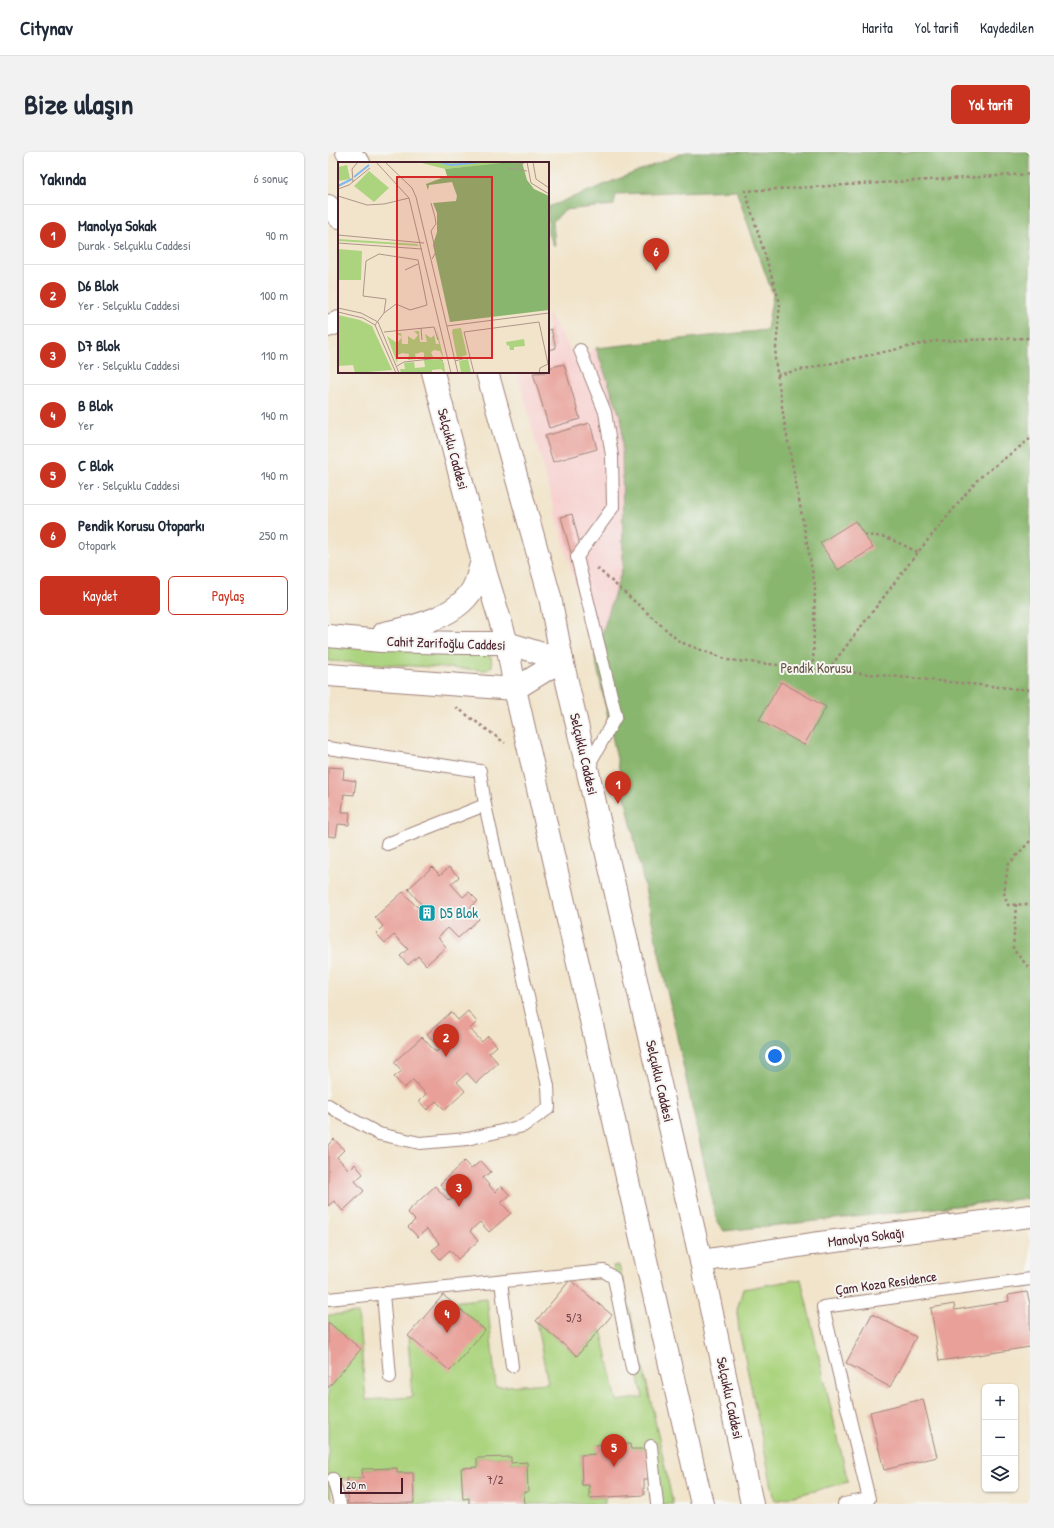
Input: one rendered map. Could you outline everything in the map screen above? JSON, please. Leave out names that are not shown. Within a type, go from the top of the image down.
[{"type":"main road","points":[[348,152],[358,162]]},
{"type":"main road","points":[[328,206],[338,216]]},
{"type":"main road","points":[[328,326],[338,322]]},
{"type":"main road","name":"Selçuklu Caddesi","points":[[433,373],[482,560],[507,643],[515,688],[702,1504]]},
{"type":"main road","name":"Selçuklu Caddesi","points":[[487,373],[550,597],[562,660],[701,1261],[752,1504]]},
{"type":"main road","points":[[357,639],[401,630],[437,618],[459,604],[475,585],[482,560]]},
{"type":"main road","name":"Cahit Zarifoğlu Caddesi","points":[[328,636],[357,639],[461,644],[507,643],[562,660]]},
{"type":"main road","points":[[328,676],[515,688],[562,660]]},
{"type":"main road","name":"Manolya Sokağı","points":[[701,1261],[812,1244],[1030,1216]]},
{"type":"lane","points":[[580,350],[605,412],[612,456],[613,507],[577,557],[616,716],[587,768]]},
{"type":"lane","points":[[328,748],[480,771],[485,805],[548,1086],[549,1108],[523,1126],[467,1139],[420,1143],[379,1134],[328,1105]]},
{"type":"lane","points":[[387,844],[485,805]]},
{"type":"lane","points":[[328,1299],[604,1271],[614,1278],[632,1368]]},
{"type":"lane","name":"Çam Koza Residence","points":[[844,1504],[870,1501],[823,1307],[1030,1279]]},
{"type":"lane","points":[[501,1282],[512,1366]]},
{"type":"lane","points":[[383,1293],[390,1377]]},
{"type":"lane","points":[[651,1446],[657,1504]]},
{"type":"lane","points":[[333,1479],[340,1504]]},
{"type":"path","points":[[813,669],[815,586],[784,420],[775,358],[780,303],[745,191],[1030,174]]},
{"type":"path","points":[[777,375],[935,341],[1030,338]]},
{"type":"path","points":[[828,670],[918,552],[979,478],[1030,439]]},
{"type":"path","points":[[864,534],[886,537],[918,552]]},
{"type":"path","points":[[577,557],[596,567],[680,642],[728,660],[1030,690]]},
{"type":"path","points":[[452,704],[506,744]]},
{"type":"path","points":[[1030,841],[1008,865],[1004,893],[1008,905],[1030,904]]},
{"type":"path","points":[[1016,904],[1013,949],[1030,969]]},
{"type":"shaded area","points":[[549,314],[576,359],[596,348],[622,421],[623,566],[595,657],[517,373],[549,373]]},
{"type":"green space","name":"Pendik Korusu","points":[[686,152],[1030,152],[1030,1198],[724,1231],[717,1222],[595,657],[623,566],[622,421],[596,348],[767,330],[773,295],[736,190],[616,194],[614,205],[565,210],[553,221],[555,247],[549,236],[549,207]]},
{"type":"green space","points":[[328,644],[485,654],[491,657],[492,666],[487,670],[482,670],[328,661]]},
{"type":"green space","points":[[619,1265],[673,1504],[659,1504],[647,1449],[631,1449],[630,1444],[597,1445],[597,1454],[581,1455],[582,1485],[589,1485],[589,1498],[605,1497],[605,1504],[525,1504],[524,1492],[528,1492],[527,1462],[511,1463],[511,1457],[477,1458],[477,1467],[461,1468],[463,1498],[469,1498],[469,1504],[410,1504],[414,1503],[413,1473],[397,1473],[396,1468],[363,1469],[363,1478],[330,1480],[331,1504],[328,1504],[328,1388],[360,1349],[328,1322],[328,1315],[358,1313],[366,1400],[412,1397],[408,1336],[485,1330],[452,1302],[487,1298],[496,1387],[548,1383],[536,1321],[577,1356],[601,1329],[617,1401],[643,1397],[613,1266]]},
{"type":"green space","points":[[801,1279],[848,1482],[775,1501],[739,1330],[737,1310],[743,1289]]},
{"type":"building","points":[[551,329],[556,348],[549,350],[549,330]]},
{"type":"building","points":[[564,364],[580,419],[549,428],[533,373],[549,373],[549,368]]},
{"type":"building","points":[[590,423],[597,449],[553,462],[545,436]]},
{"type":"building","points":[[572,514],[585,565],[575,567],[561,517]]},
{"type":"building","points":[[855,521],[873,548],[838,570],[820,543]]},
{"type":"building","points":[[781,682],[826,707],[804,745],[759,720]]},
{"type":"building","points":[[328,767],[344,768],[343,779],[356,781],[354,795],[344,794],[342,812],[350,812],[349,825],[338,824],[336,837],[328,836]]},
{"type":"building","name":"D5 Blok","points":[[432,867],[440,875],[449,867],[459,877],[451,884],[463,897],[469,892],[478,901],[470,908],[479,919],[458,938],[448,928],[438,937],[446,947],[426,965],[418,956],[408,965],[400,956],[408,949],[394,935],[385,943],[376,933],[383,926],[375,917],[403,892],[417,907],[421,904],[408,889]]},
{"type":"building","points":[[468,1011],[477,1022],[470,1029],[482,1042],[488,1036],[497,1046],[489,1053],[498,1063],[476,1083],[467,1073],[457,1082],[465,1091],[445,1110],[436,1101],[427,1110],[419,1101],[426,1094],[413,1080],[404,1088],[394,1077],[402,1071],[394,1062],[422,1037],[436,1052],[440,1049],[427,1034],[451,1012],[458,1020]]},
{"type":"building","points":[[334,1139],[344,1150],[337,1157],[349,1170],[355,1164],[363,1174],[355,1181],[364,1191],[343,1211],[334,1201],[328,1206],[328,1145]]},
{"type":"building","points":[[464,1161],[471,1169],[481,1161],[491,1172],[483,1178],[495,1192],[501,1186],[510,1195],[501,1203],[511,1213],[489,1232],[480,1222],[470,1231],[478,1241],[458,1259],[450,1250],[440,1259],[432,1250],[440,1244],[427,1229],[418,1237],[408,1227],[415,1220],[407,1212],[435,1186],[449,1201],[453,1198],[440,1184]]},
{"type":"building","points":[[570,1280],[612,1315],[577,1356],[536,1321]]},
{"type":"building","points":[[1027,1292],[1030,1304],[1030,1347],[939,1361],[931,1308],[954,1304],[955,1310],[1009,1301],[1008,1295]]},
{"type":"building","points":[[443,1295],[485,1330],[450,1371],[408,1336]]},
{"type":"building","points":[[872,1314],[916,1337],[890,1387],[846,1363]]},
{"type":"building","points":[[328,1322],[361,1349],[328,1388]]},
{"type":"building","points":[[923,1399],[937,1457],[884,1470],[870,1412]]},
{"type":"building","points":[[630,1444],[631,1449],[647,1449],[648,1479],[644,1479],[644,1495],[589,1498],[589,1485],[582,1485],[581,1455],[597,1454],[596,1445]]},
{"type":"building","points":[[511,1457],[511,1463],[527,1462],[528,1492],[524,1492],[525,1504],[469,1504],[469,1498],[463,1499],[461,1468],[477,1467],[477,1458]]},
{"type":"building","points":[[397,1468],[397,1473],[413,1473],[414,1503],[348,1504],[347,1478],[363,1478],[362,1469]]},
{"type":"place","name":"Pendik Korusu Otoparkı","points":[[656,271]]},
{"type":"place","name":"Manolya Sokak","points":[[618,804]]},
{"type":"place","name":"D5 Blok","points":[[427,913]]},
{"type":"place","name":"D6 Blok","points":[[446,1057]]},
{"type":"place","name":"D7 Blok","points":[[459,1207]]},
{"type":"place","name":"B Blok","points":[[447,1333]]},
{"type":"place","name":"C Blok","points":[[614,1467]]}]
